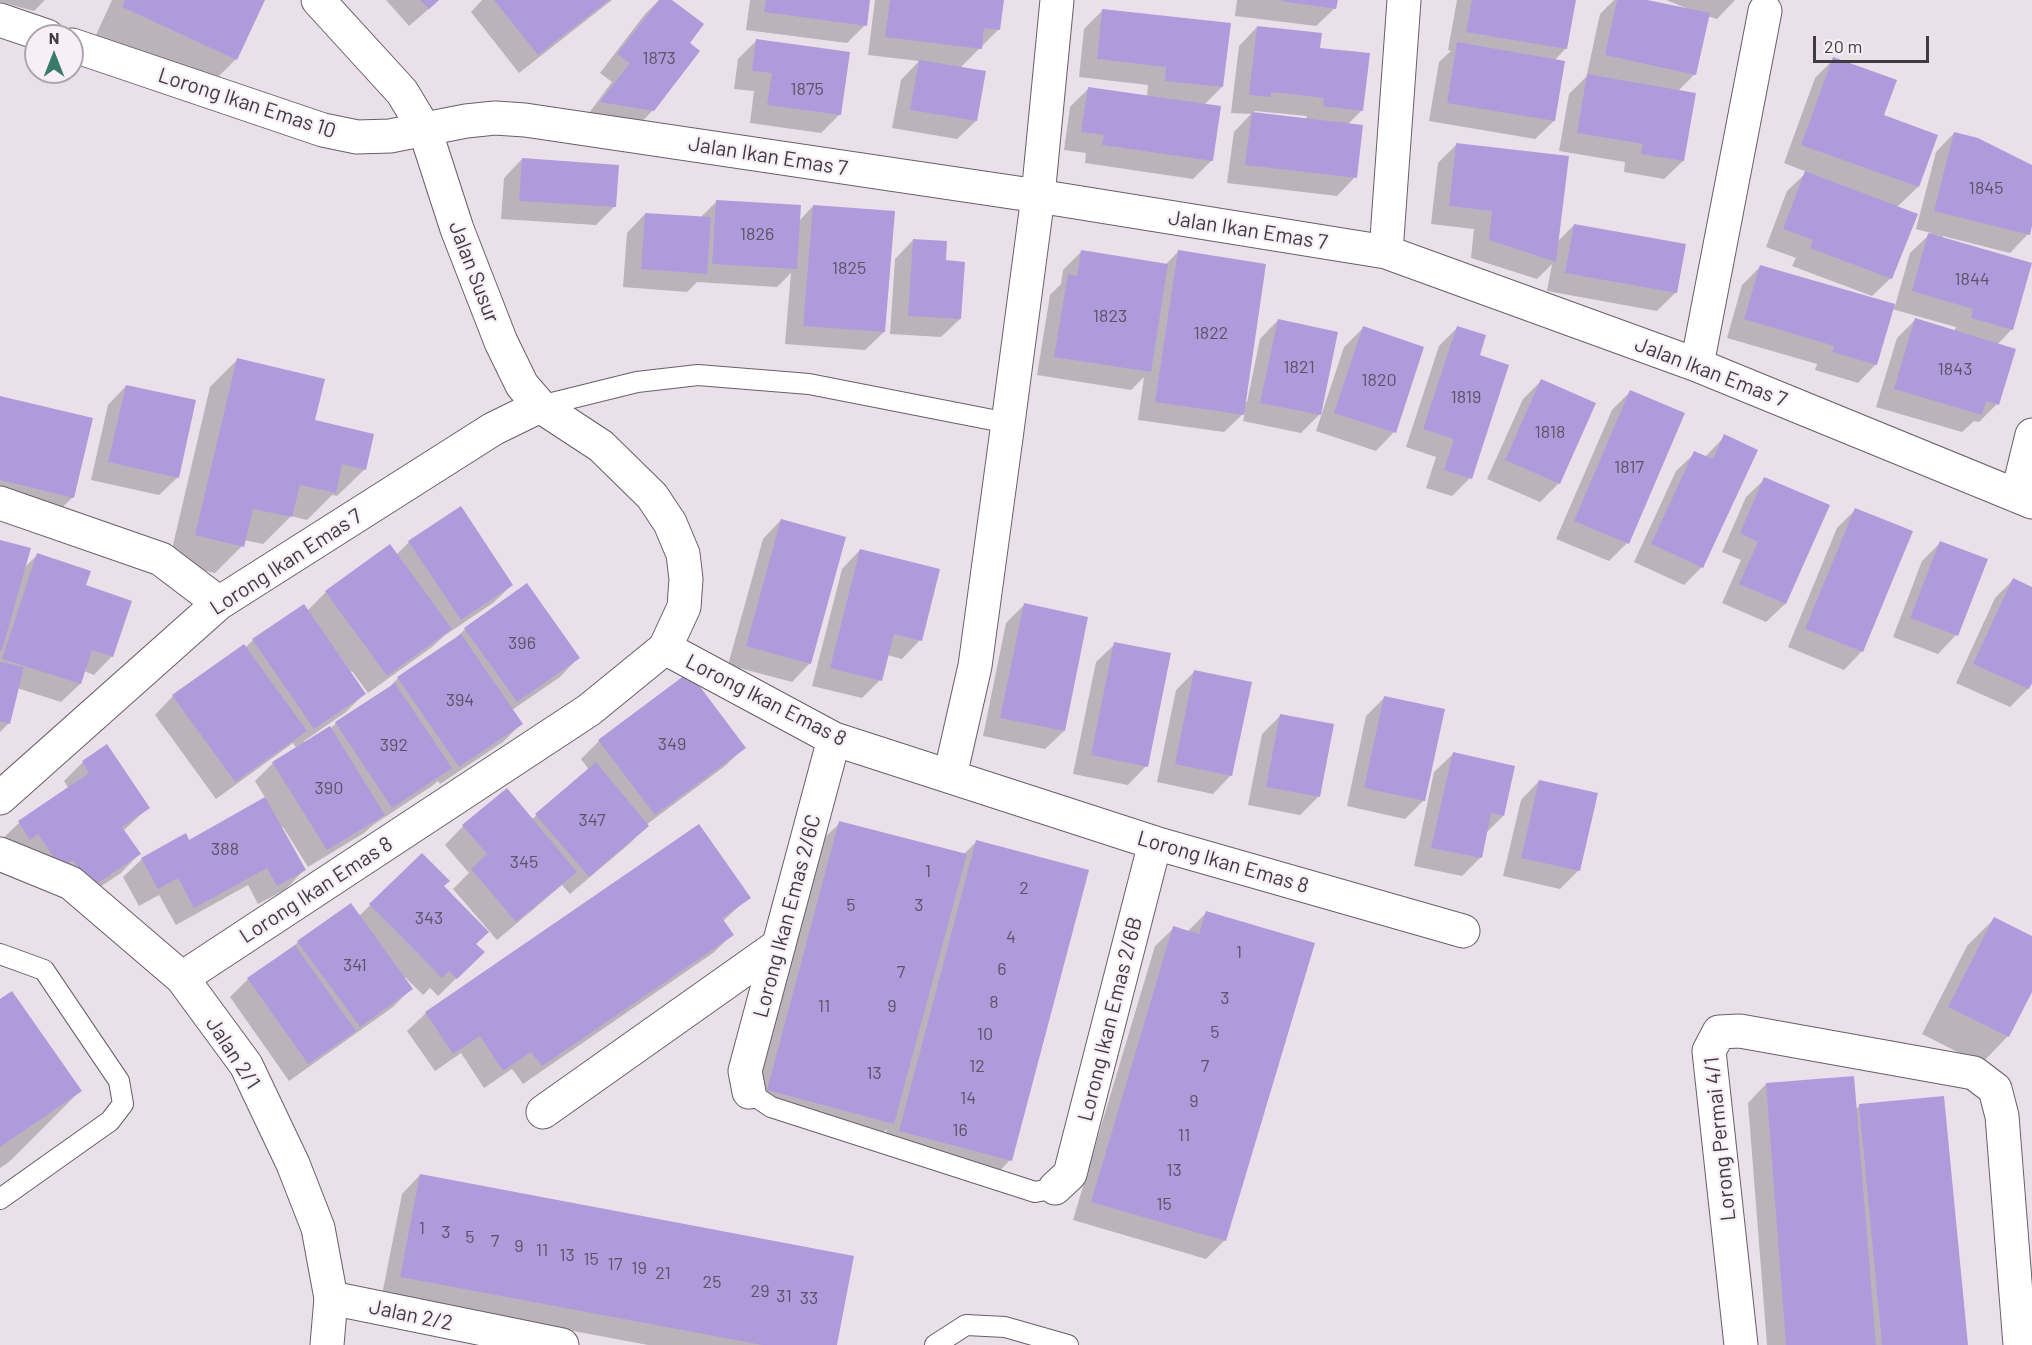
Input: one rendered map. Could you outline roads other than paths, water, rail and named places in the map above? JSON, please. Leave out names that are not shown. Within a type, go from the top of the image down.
[{"type":"street","points":[[318,0],[402,92],[425,130]]},
{"type":"street","points":[[950,776],[975,666],[1038,196],[1057,0]]},
{"type":"street","points":[[1386,252],[1404,0]]},
{"type":"street","points":[[1698,364],[1765,11]]},
{"type":"street","points":[[0,20],[24,28]]},
{"type":"street","name":"Lorong Ikan Emas 10","points":[[84,49],[323,130],[357,137],[390,136],[425,130]]},
{"type":"street","name":"Jalan Ikan Emas 7","points":[[425,130],[466,121],[495,118],[525,120],[1038,196],[1386,252],[1698,364],[2025,499]]},
{"type":"street","name":"Jalan Susur","points":[[425,130],[457,229],[501,342],[522,385],[540,406],[601,446],[652,496],[670,523],[682,554],[686,579],[684,607],[665,648]]},
{"type":"street","name":"Lorong Ikan Emas 7","points":[[0,798],[219,603],[493,429],[540,406]]},
{"type":"street","points":[[2025,499],[2032,435]]},
{"type":"street","points":[[0,503],[161,559],[219,603]]},
{"type":"street","name":"Lorong Ikan Emas 8","points":[[182,978],[589,710],[665,648],[834,739],[1155,843],[1463,931]]},
{"type":"street","name":"Lorong Ikan Emas 2/6C","points":[[749,1092],[745,1071],[834,739]]},
{"type":"street","name":"Lorong Ikan Emas 2/6B","points":[[1055,1188],[1070,1174],[1155,843]]},
{"type":"street","name":"Jalan 2/1","points":[[0,854],[71,883],[182,978],[246,1065],[293,1164],[318,1228],[331,1298],[327,1345]]},
{"type":"street","points":[[543,1112],[779,945]]},
{"type":"street","name":"Lorong Permai 4/1","points":[[1741,1345],[1709,1051],[1719,1032],[1740,1031],[1974,1073],[1995,1089],[2002,1116],[2020,1345]]},
{"type":"street","name":"Jalan 2/2","points":[[331,1298],[562,1345]]},
{"type":"lane","points":[[540,406],[637,382],[698,375],[809,384],[1008,423]]},
{"type":"lane","points":[[0,954],[44,970],[118,1081],[123,1104],[110,1121],[0,1199]]},
{"type":"lane","points":[[749,1092],[771,1107],[1024,1189],[1035,1192],[1055,1188]]},
{"type":"lane","points":[[935,1345],[966,1325],[1005,1327],[1068,1345]]}]
